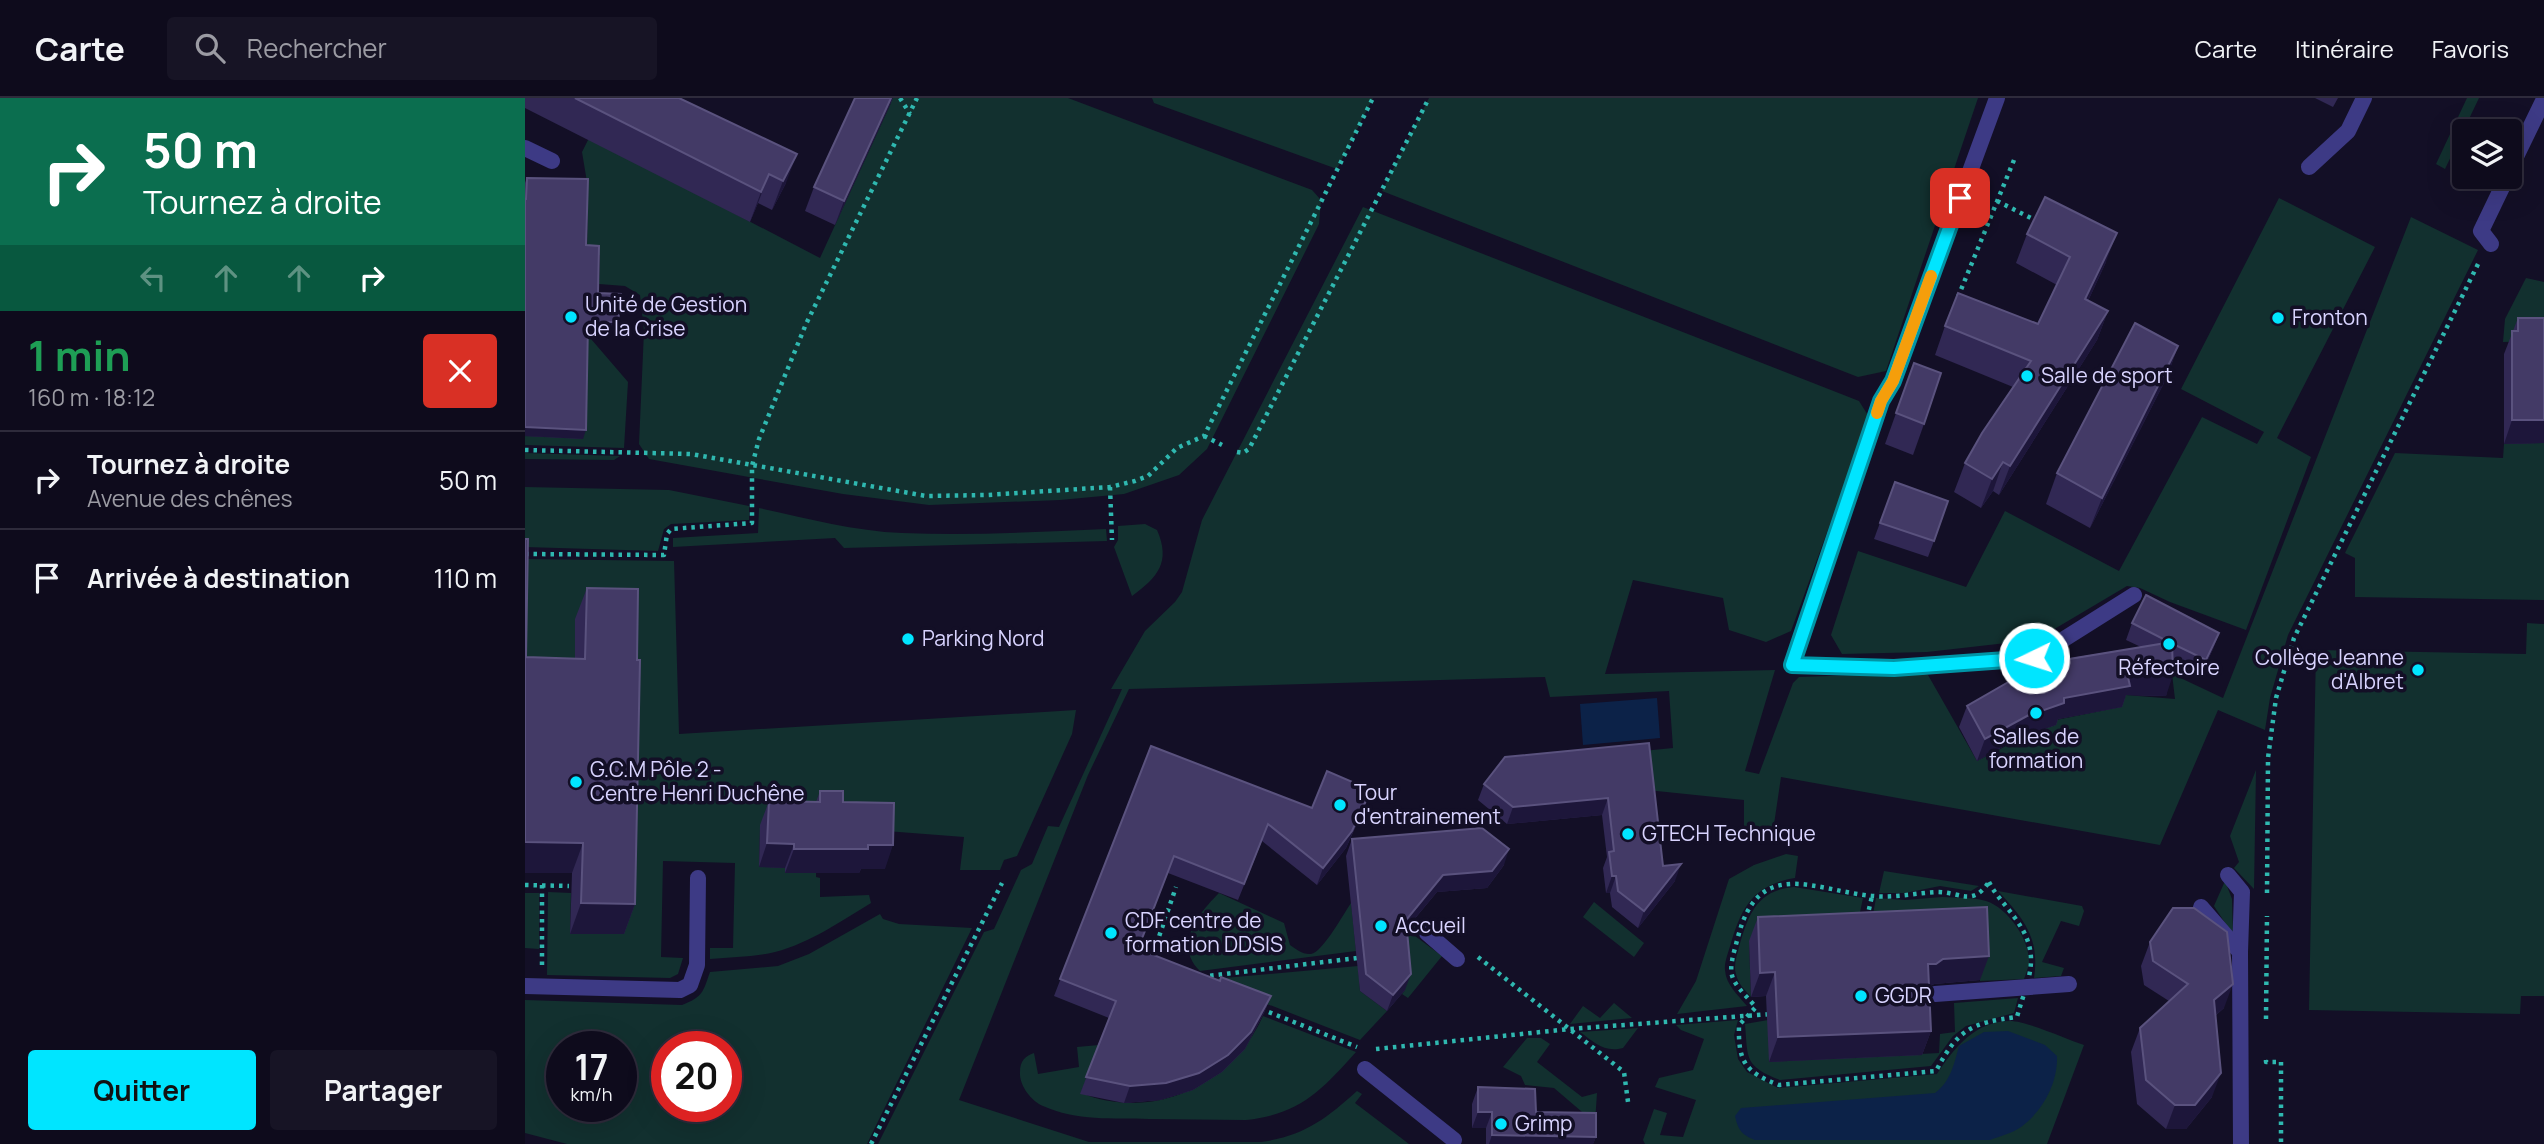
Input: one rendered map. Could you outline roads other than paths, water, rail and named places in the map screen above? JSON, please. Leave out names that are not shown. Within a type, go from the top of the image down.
[{"type":"lane","points":[[1997,98],[1893,381],[1881,401],[1792,665],[1894,668],[2034,658],[2134,595]]},
{"type":"lane","points":[[2309,167],[2348,131],[2364,98]]},
{"type":"lane","points":[[2522,144],[2544,99]]},
{"type":"lane","points":[[525,148],[552,161]]},
{"type":"lane","points":[[2491,244],[2481,231],[2501,189]]},
{"type":"lane","points":[[2228,876],[2242,892],[2239,952],[2241,1144]]},
{"type":"lane","points":[[533,987],[680,990],[690,985],[697,965],[698,878]]},
{"type":"lane","points":[[2201,907],[2239,952]]},
{"type":"lane","points":[[1427,933],[1465,955]]},
{"type":"lane","points":[[1935,994],[2069,984]]},
{"type":"lane","points":[[1366,1069],[1454,1140]]},
{"type":"water","points":[[1657,698],[1660,738],[1583,745],[1580,704]]},
{"type":"water","points":[[2008,1031],[2045,1045],[2057,1056],[2057,1066],[2048,1096],[2036,1113],[2018,1129],[1990,1140],[1755,1140],[1741,1131],[1735,1116],[1741,1108],[1935,1093],[1948,1078],[1959,1046],[1984,1032]]},
{"type":"place","name":"Unité de Gestion de la Crise","points":[[571,317]]},
{"type":"place","name":"Fronton","points":[[2278,318]]},
{"type":"place","name":"Salle de sport","points":[[2027,376]]},
{"type":"place","name":"Parking Nord","points":[[908,639]]},
{"type":"place","name":"Réfectoire","points":[[2169,644]]},
{"type":"place","name":"Collège Jeanne d'Albret","points":[[2418,670]]},
{"type":"place","name":"Salles de formation","points":[[2036,713]]},
{"type":"place","name":"G.C.M Pôle 2 - Centre Henri Duchêne","points":[[576,782]]},
{"type":"place","name":"Tour d'entrainement","points":[[1340,805]]},
{"type":"place","name":"GTECH Technique","points":[[1628,834]]},
{"type":"place","name":"Accueil","points":[[1381,926]]},
{"type":"place","name":"CDF centre de formation DDSIS","points":[[1111,933]]},
{"type":"place","name":"GGDR","points":[[1861,996]]},
{"type":"place","name":"Grimp","points":[[1501,1124]]}]
